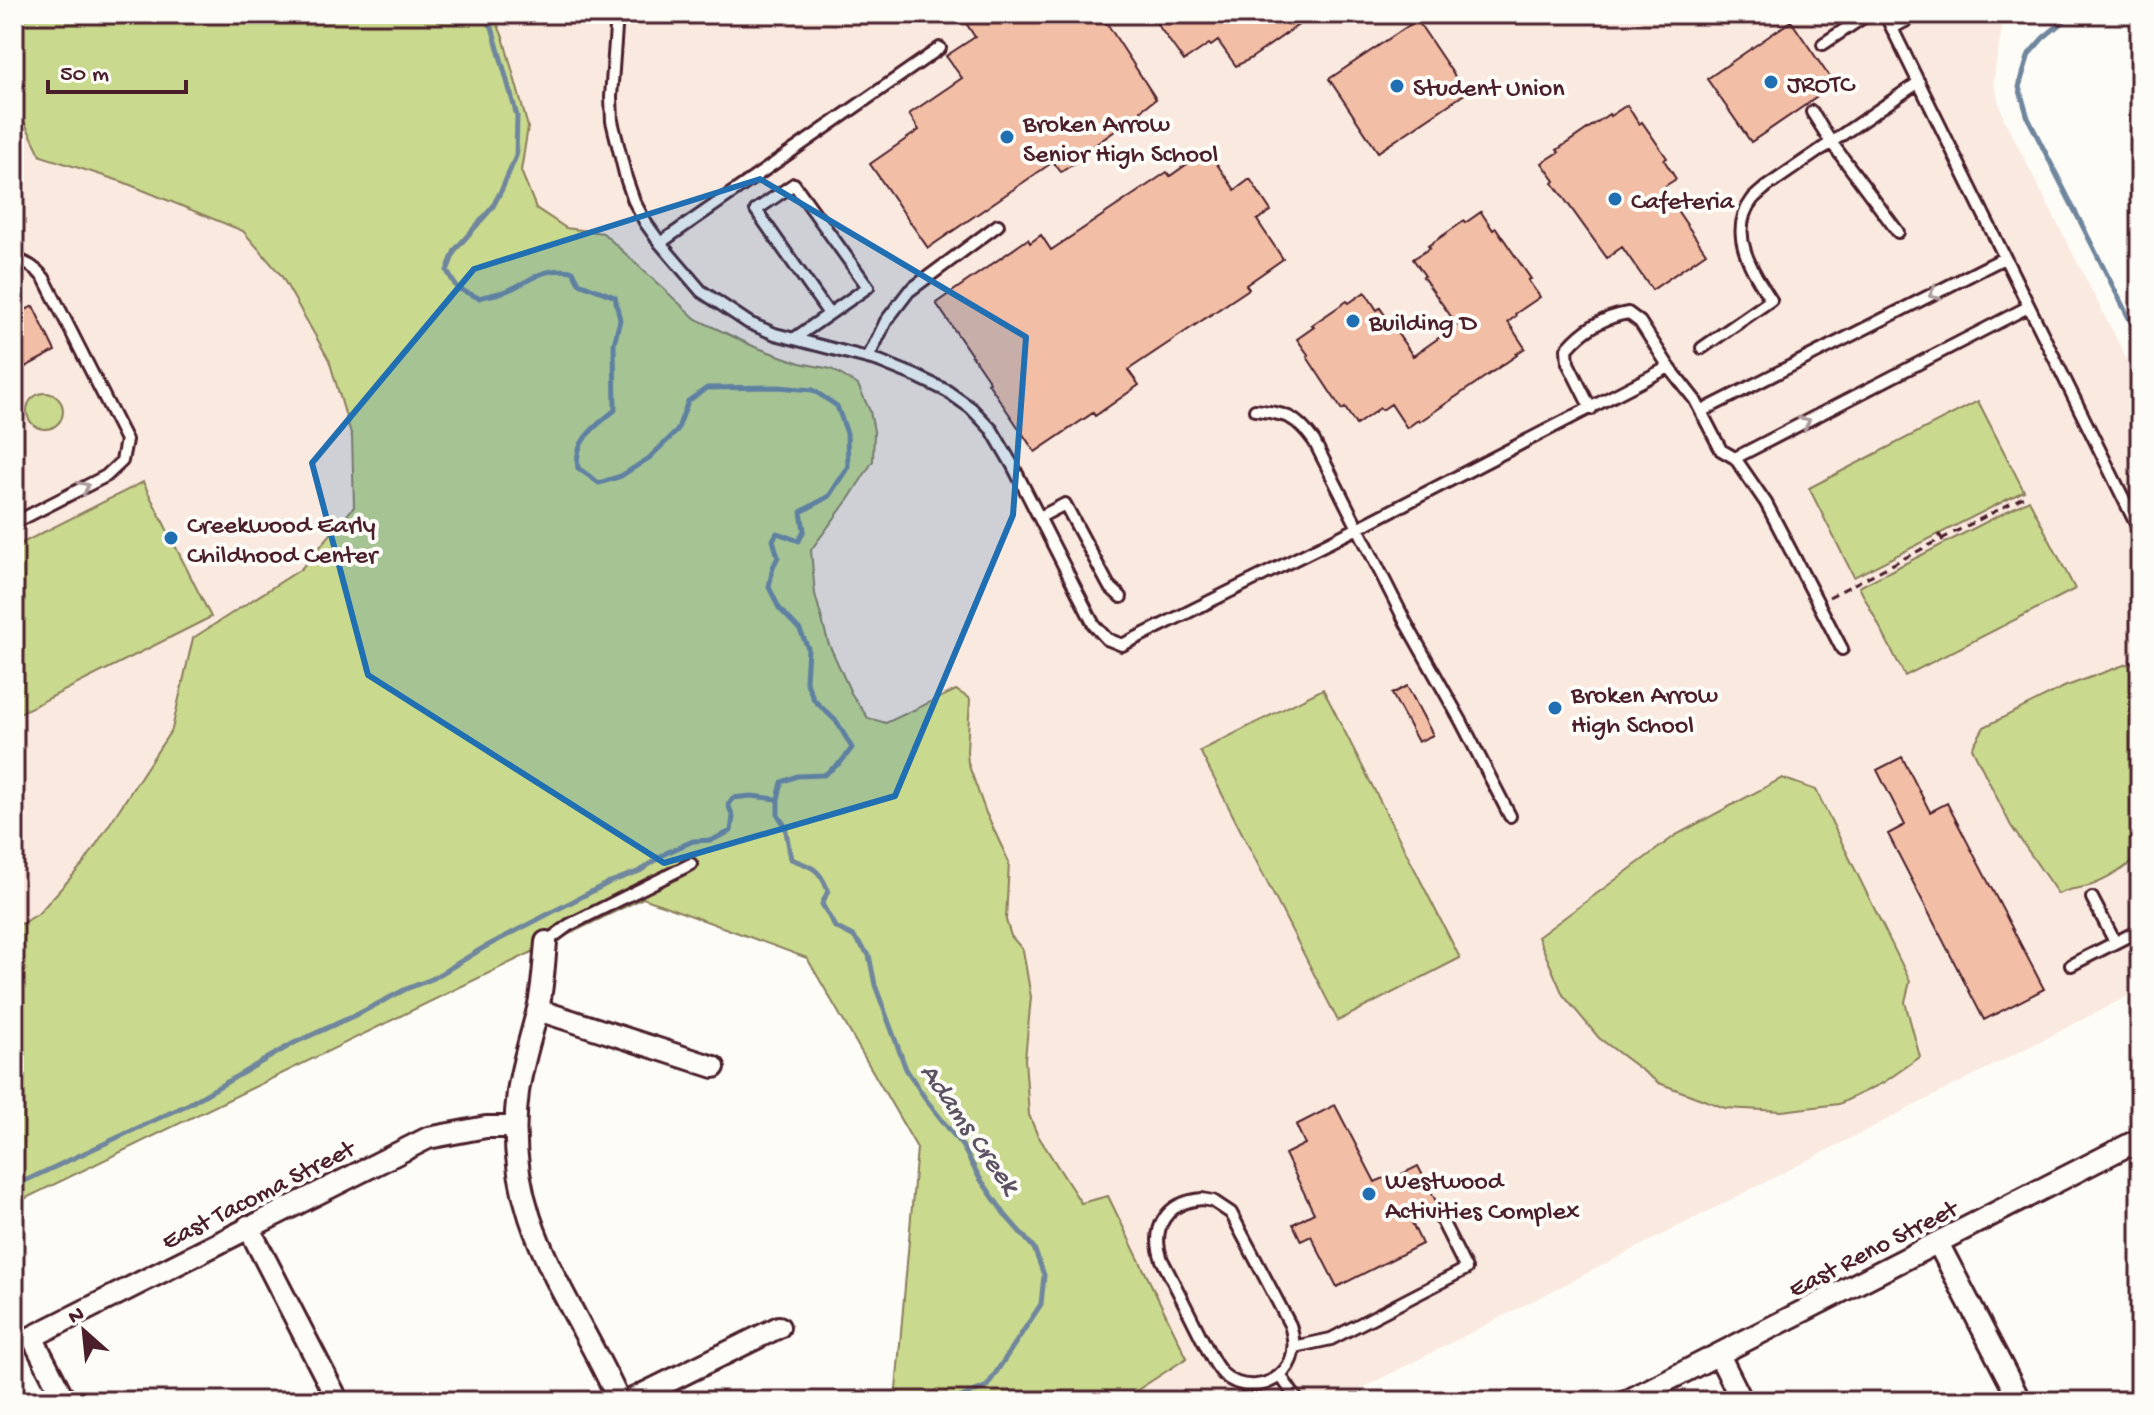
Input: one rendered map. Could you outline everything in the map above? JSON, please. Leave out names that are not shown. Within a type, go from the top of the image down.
[{"type":"street","points":[[546,942],[543,986],[518,1092],[515,1127],[519,1175],[531,1225],[542,1253],[619,1401]]},
{"type":"street","points":[[538,1010],[714,1067]]},
{"type":"street","name":"East Tacoma Street","points":[[65,1401],[32,1337],[428,1138],[486,1127],[515,1127]]},
{"type":"street","name":"East Reno Street","points":[[1627,1401],[2140,1139]]},
{"type":"street","points":[[248,1226],[338,1401]]},
{"type":"street","points":[[1938,1243],[2020,1401]]},
{"type":"street","points":[[629,1401],[779,1327]]},
{"type":"street","points":[[1719,1355],[1742,1401]]},
{"type":"lane","points":[[617,14],[612,121],[634,201],[660,243],[701,291],[749,323],[775,334],[868,358],[916,376],[947,391],[971,408],[992,430],[1094,625],[1107,639],[1122,645],[1358,528],[1669,367]]},
{"type":"lane","points":[[1823,44],[1868,14]]},
{"type":"lane","points":[[1885,14],[2140,532]]},
{"type":"lane","points":[[1892,28],[1919,14]]},
{"type":"lane","points":[[660,243],[940,48]]},
{"type":"lane","points":[[1702,348],[1771,300],[1754,274],[1743,247],[1741,222],[1752,201],[1766,187],[1919,82]]},
{"type":"lane","points":[[1812,112],[1898,232]]},
{"type":"lane","points":[[795,338],[868,287],[794,184],[756,210],[829,314]]},
{"type":"lane","points":[[868,358],[886,321],[909,291],[998,225]]},
{"type":"lane","points":[[1702,411],[2004,258]]},
{"type":"lane","points":[[14,259],[28,264],[44,278],[126,440],[122,461],[106,476],[14,523]]},
{"type":"lane","points":[[1735,458],[2028,307]]},
{"type":"lane","points":[[1591,409],[1568,363],[1567,349],[1576,338],[1610,316],[1628,313],[1640,322],[1702,411],[1721,450],[1735,458],[1766,503],[1842,649]]},
{"type":"lane","points":[[1255,410],[1284,413],[1303,426],[1314,441],[1407,625],[1510,816]]},
{"type":"lane","points":[[1040,517],[1065,504],[1109,586],[1121,597]]},
{"type":"lane","points":[[546,942],[569,925],[691,864]]},
{"type":"lane","points":[[2092,898],[2115,942]]},
{"type":"lane","points":[[2071,965],[2140,930]]},
{"type":"lane","points":[[1202,1199],[1213,1201],[1231,1213],[1294,1336],[1294,1347],[1287,1367],[1280,1375],[1261,1385],[1239,1384],[1221,1372],[1215,1363],[1158,1249],[1159,1228],[1171,1210],[1191,1200],[1202,1199]]},
{"type":"lane","points":[[1294,1347],[1331,1339],[1466,1269],[1439,1215]]},
{"type":"lane","points":[[1280,1375],[1298,1401]]},
{"type":"path","points":[[1828,597],[2025,496]]},
{"type":"highlighted area","points":[[760,179],[1026,337],[1013,515],[895,796],[664,863],[368,675],[312,463],[474,269]]},
{"type":"shaded area","name":"Broken Arrow High School","points":[[493,14],[2007,14],[2004,16],[1993,82],[2004,119],[2140,385],[2140,990],[1337,1401],[1127,1401],[1125,1398],[1187,1358],[1108,1197],[1081,1204],[1037,1134],[1029,1115],[1025,1059],[1031,997],[1023,950],[1011,936],[1006,920],[1009,862],[986,813],[968,763],[955,690],[886,723],[868,718],[851,693],[828,642],[815,594],[811,550],[850,497],[831,369],[800,363],[755,347],[696,319],[603,233],[566,228],[536,208],[521,171],[528,126],[503,37]]},
{"type":"shaded area","name":"Creekwood Early Childhood Center","points":[[14,101],[41,156],[123,182],[243,231],[281,275],[329,360],[352,437],[354,507],[301,569],[193,638],[172,728],[84,863],[38,914],[14,928]]},
{"type":"green space","points":[[36,14],[493,14],[503,37],[528,127],[521,171],[536,208],[566,228],[603,233],[696,319],[755,347],[800,363],[831,369],[858,385],[870,411],[874,431],[873,461],[811,550],[815,594],[828,642],[851,693],[868,718],[886,723],[956,690],[970,699],[968,763],[986,813],[1009,862],[1006,920],[1011,936],[1023,950],[1031,997],[1025,1059],[1029,1115],[1037,1134],[1081,1203],[1108,1196],[1187,1358],[1125,1398],[1094,1401],[895,1401],[917,1148],[807,958],[643,898],[14,1204],[14,928],[38,914],[84,863],[172,729],[193,638],[301,569],[354,507],[352,437],[329,360],[281,275],[243,231],[123,182],[41,156],[14,101],[14,25]]},
{"type":"green space","points":[[45,393],[58,398],[63,411],[58,424],[45,429],[32,424],[27,411],[32,398]]},
{"type":"green space","points":[[1978,401],[2024,491],[1854,577],[1809,488]]},
{"type":"green space","points":[[143,482],[211,617],[14,716],[14,547]]},
{"type":"green space","points":[[2029,500],[2075,589],[1905,676],[1859,587]]},
{"type":"green space","points":[[2135,661],[2140,668],[2140,855],[2103,880],[2058,894],[2011,826],[1972,748],[1984,727],[2064,687]]},
{"type":"green space","points":[[1323,689],[1460,958],[1338,1021],[1200,751]]},
{"type":"green space","points":[[1782,778],[1816,790],[1910,981],[1905,1002],[1920,1057],[1883,1083],[1839,1104],[1782,1111],[1725,1108],[1659,1083],[1599,1038],[1563,995],[1538,937],[1676,835]]},
{"type":"building","name":"Broken Arrow Senior High School","points":[[960,14],[1097,14],[1104,24],[1106,22],[1156,99],[1078,157],[1080,160],[1061,172],[1053,162],[928,248],[870,164],[919,130],[909,114],[962,78],[946,56],[975,37]]},
{"type":"building","name":"Broken Arrow Senior High School","points":[[1150,14],[1314,14],[1236,66],[1218,41],[1184,61]]},
{"type":"building","name":"Student Union","points":[[1417,20],[1466,93],[1378,152],[1329,79]]},
{"type":"building","name":"JROTC","points":[[1791,21],[1835,85],[1751,142],[1707,79]]},
{"type":"building","name":"Cafeteria","points":[[1627,105],[1667,158],[1664,160],[1676,179],[1662,188],[1706,253],[1652,290],[1622,247],[1607,258],[1542,163],[1609,114]]},
{"type":"building","points":[[1207,150],[1235,190],[1250,179],[1271,211],[1257,220],[1283,259],[1246,285],[1249,289],[1128,370],[1139,385],[1035,452],[936,303],[1028,239],[1030,243],[1041,235],[1051,250],[1167,172],[1170,176]]},
{"type":"building","name":"Building D","points":[[1481,212],[1493,230],[1496,228],[1540,297],[1508,322],[1525,348],[1407,428],[1391,404],[1356,425],[1345,408],[1342,410],[1297,339],[1314,327],[1312,325],[1365,292],[1413,356],[1457,325],[1413,259]]},
{"type":"building","points":[[33,306],[55,351],[14,373],[14,316]]},
{"type":"building","points":[[1407,686],[1433,735],[1418,742],[1392,694]]},
{"type":"building","points":[[1902,757],[1930,812],[1947,803],[2044,989],[1984,1020],[1888,834],[1905,825],[1877,770]]},
{"type":"building","name":"Westwood Activities Complex","points":[[1335,1105],[1375,1182],[1384,1178],[1386,1182],[1418,1166],[1439,1207],[1411,1221],[1422,1244],[1337,1287],[1311,1236],[1301,1241],[1293,1224],[1314,1213],[1285,1154],[1305,1144],[1296,1125]]},
{"type":"waterway","name":"Adams Creek","points":[[481,14],[492,27],[517,116],[516,156],[492,208],[455,250],[447,271],[457,288],[479,298],[507,291],[547,272],[563,270],[573,271],[579,283],[615,297],[620,320],[614,344],[615,410],[582,442],[577,458],[578,468],[599,483],[621,476],[649,458],[677,431],[688,401],[707,388],[813,390],[837,406],[847,433],[848,467],[829,496],[801,512],[804,530],[799,541],[777,533],[773,540],[778,557],[769,587],[779,608],[800,630],[808,648],[806,681],[814,700],[837,722],[852,748],[841,762],[824,775],[797,776],[782,782],[778,815],[785,826],[791,859],[815,870],[822,878],[828,891],[822,904],[835,927],[853,936],[869,955],[875,985],[906,1069],[963,1147],[1006,1216],[1034,1248],[1044,1275],[1041,1304],[987,1386],[952,1401]]},
{"type":"waterway","points":[[2075,14],[2043,38],[2029,54],[2019,87],[2028,118],[2140,340]]},
{"type":"waterway","points":[[14,1186],[189,1104],[294,1043],[432,979],[483,948],[610,882],[640,871],[666,853],[693,841],[712,840],[731,831],[733,817],[728,804],[733,798],[751,796],[777,799]]},
{"type":"place","name":"JROTC","points":[[1771,82]]},
{"type":"place","name":"Student Union","points":[[1397,86]]},
{"type":"place","name":"Broken Arrow Senior High School","points":[[1007,137]]},
{"type":"place","name":"Cafeteria","points":[[1615,199]]},
{"type":"place","name":"Building D","points":[[1353,321]]},
{"type":"place","name":"Creekwood Early Childhood Center","points":[[171,538]]},
{"type":"place","name":"Broken Arrow High School","points":[[1555,708]]},
{"type":"place","name":"Westwood Activities Complex","points":[[1369,1194]]}]
